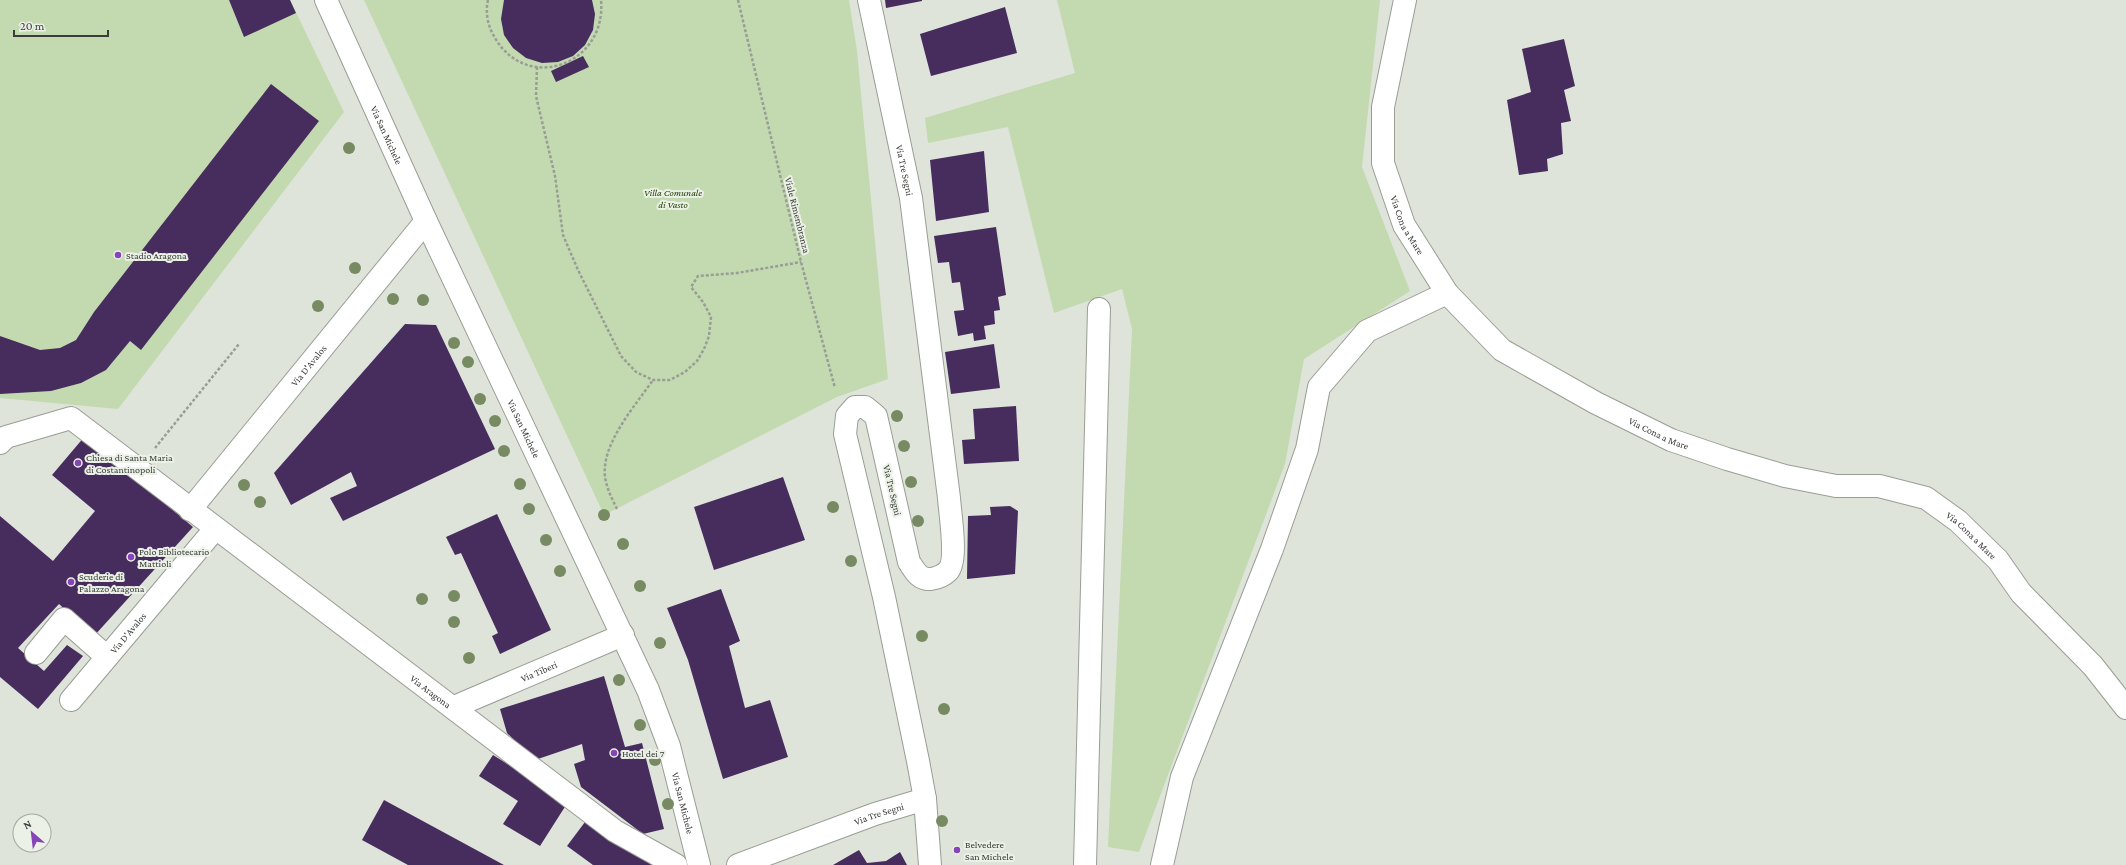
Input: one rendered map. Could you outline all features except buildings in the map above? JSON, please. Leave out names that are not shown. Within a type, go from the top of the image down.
[{"type":"street","name":"Via San Michele","points":[[326,0],[426,220],[648,690],[669,746],[699,865]]},
{"type":"street","name":"Via Tre Segni","points":[[738,865],[875,814],[925,799],[884,597],[845,434],[847,416],[855,407],[865,408],[876,416],[909,562],[916,574],[925,580],[938,578],[948,571],[952,562],[949,498],[911,198],[869,0]]},
{"type":"street","name":"Via Cona a Mare","points":[[1405,0],[1383,106],[1383,163],[1404,225],[1447,293],[1502,350],[1596,403],[1671,440],[1727,459],[1785,476],[1836,486],[1879,486],[1926,498],[1958,521],[1998,560],[2022,593],[2093,666],[2126,708]]},
{"type":"street","name":"Via D'Avalos","points":[[190,510],[426,220]]},
{"type":"street","points":[[1162,865],[1182,777],[1272,549],[1307,449],[1319,387],[1367,331],[1447,293]]},
{"type":"street","points":[[1085,865],[1099,309]]},
{"type":"street","name":"Via Aragona","points":[[0,443],[6,437],[71,418],[215,529],[454,707],[615,831],[676,865]]},
{"type":"street","name":"Via D'Avalos","points":[[71,700],[215,529]]},
{"type":"street","points":[[36,653],[64,619],[107,657]]},
{"type":"street","name":"Via Tiberi","points":[[454,707],[623,635]]},
{"type":"street","points":[[925,799],[930,865]]},
{"type":"path","points":[[488,0],[487,18],[499,46],[510,56],[523,63],[537,67],[556,66],[574,60],[588,48],[598,32],[602,14],[601,0]]},
{"type":"path","name":"Viale Rimembranza","points":[[738,0],[801,262],[835,390]]},
{"type":"path","points":[[537,67],[536,96],[555,176],[563,235],[578,270],[621,356],[636,372],[653,380],[670,380],[684,372],[697,361],[709,336],[711,317],[703,302],[691,287],[698,276],[737,273],[801,262]]},
{"type":"path","points":[[137,469],[239,344]]},
{"type":"path","points":[[618,509],[611,496],[605,479],[607,457],[621,424],[653,380]]},
{"type":"green space","name":"Stadio Aragona","points":[[0,0],[290,0],[344,112],[118,409],[0,398]]},
{"type":"green space","name":"Villa Comunale di Vasto","points":[[364,0],[849,0],[857,51],[888,379],[837,397],[604,515]]},
{"type":"green space","points":[[1057,0],[1380,0],[1362,167],[1410,291],[1304,359],[1285,464],[1139,852],[1108,847],[1132,329],[1122,289],[1054,313],[1008,127],[928,143],[925,118],[1075,73]]},
{"type":"place","name":"Stadio Aragona","points":[[118,255]]},
{"type":"place","name":"Chiesa di Santa Maria di Costantinopoli","points":[[78,463]]},
{"type":"place","name":"Polo Bibliotecario Mattioli","points":[[131,557]]},
{"type":"place","name":"Scuderie di Palazzo Aragona","points":[[71,582]]},
{"type":"place","name":"Hotel dei 7","points":[[614,753]]},
{"type":"place","name":"Belvedere San Michele","points":[[957,850]]}]
